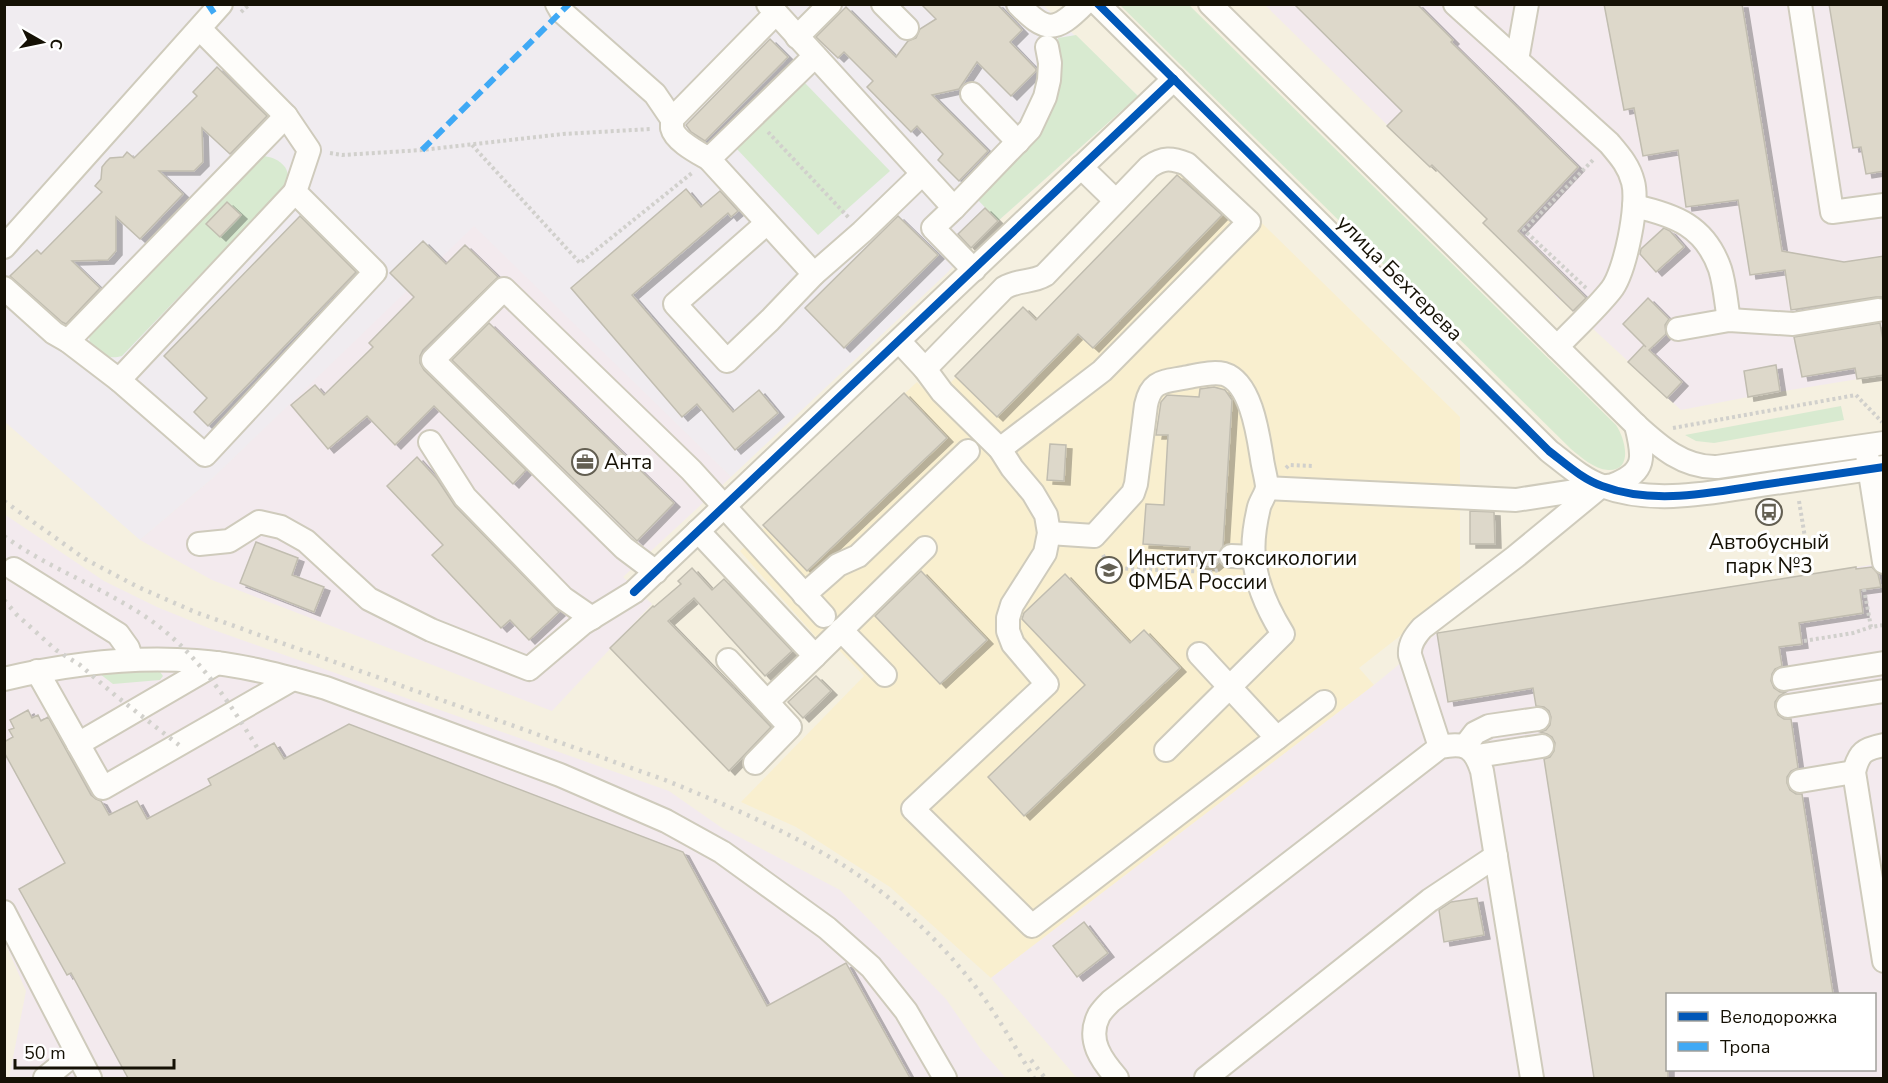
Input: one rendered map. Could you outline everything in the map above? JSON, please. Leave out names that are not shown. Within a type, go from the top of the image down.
[{"type":"street","points":[[4,247],[221,4]]},
{"type":"street","points":[[557,4],[561,12],[656,94],[672,123],[676,136],[694,151],[709,159],[814,274]]},
{"type":"street","points":[[797,37],[830,4]]},
{"type":"street","points":[[883,4],[907,28]]},
{"type":"street","points":[[1018,4],[1034,21],[1043,26],[1062,23],[1084,4]]},
{"type":"street","name":"улица Бехтерева","points":[[1098,4],[1549,451],[1574,471],[1601,486],[1627,493],[1656,496],[1716,492],[1876,468]]},
{"type":"street","points":[[1210,4],[1636,425],[1667,451],[1687,463],[1707,468],[1875,444],[1884,562]]},
{"type":"street","points":[[1455,4],[1609,143],[1625,162],[1634,185],[1634,206],[1623,267],[1613,288],[1557,347]]},
{"type":"street","points":[[1517,60],[1527,4]]},
{"type":"street","points":[[1800,4],[1832,212],[1884,205]]},
{"type":"street","points":[[672,123],[772,9],[954,208]]},
{"type":"street","points":[[119,380],[296,192],[309,150],[286,116],[200,28]]},
{"type":"street","points":[[974,270],[933,228],[1030,129],[1045,97],[1049,80],[1050,63],[1047,47]]},
{"type":"street","points":[[709,159],[815,56]]},
{"type":"street","points":[[199,544],[229,541],[259,522],[281,527],[306,541],[369,599],[431,630],[529,669],[582,624],[634,592],[656,572],[1174,79]]},
{"type":"street","points":[[972,94],[1018,142]]},
{"type":"street","points":[[68,341],[286,116]]},
{"type":"street","points":[[925,369],[1004,288],[1015,282],[1036,280],[1045,275],[1157,161],[1168,158],[1187,164],[1249,222],[1102,371],[1000,450]]},
{"type":"street","points":[[1082,167],[1116,201]]},
{"type":"street","points":[[767,223],[675,304],[727,361],[814,274],[922,174]]},
{"type":"street","points":[[4,288],[54,333],[119,380],[205,455],[375,272],[296,192]]},
{"type":"street","points":[[1634,206],[1662,212],[1687,224],[1706,242],[1720,269],[1729,320]]},
{"type":"street","points":[[656,572],[624,548],[433,360],[504,289],[691,470],[824,616]]},
{"type":"street","points":[[1678,329],[1729,320],[1793,324],[1878,310]]},
{"type":"street","points":[[899,341],[925,369],[942,392],[1000,450],[1033,493],[1046,516],[1049,533],[1045,553],[1012,605],[1008,618],[1008,632],[1013,644],[1047,684],[914,809],[1032,926],[1324,702]]},
{"type":"street","points":[[1049,533],[1094,536],[1133,493],[1149,392],[1155,385],[1164,381],[1214,372],[1234,379],[1248,402],[1257,427],[1267,488],[1260,504],[1254,530],[1254,557],[1258,583],[1268,610],[1283,634],[1166,750]]},
{"type":"street","points":[[1267,488],[1515,500],[1613,485],[1628,479],[1638,469],[1642,456],[1636,425]]},
{"type":"street","points":[[430,442],[465,497],[563,598],[592,618]]},
{"type":"street","points":[[804,594],[838,565],[858,556],[968,451]]},
{"type":"street","points":[[1440,747],[1410,655],[1410,648],[1415,637],[1422,628],[1515,557],[1601,486]]},
{"type":"street","points":[[698,531],[815,656]]},
{"type":"street","points":[[766,702],[925,548]]},
{"type":"street","points":[[1231,556],[1254,557]]},
{"type":"street","points":[[14,569],[118,634],[128,648],[132,660]]},
{"type":"street","points":[[841,630],[885,675]]},
{"type":"street","points":[[1198,654],[1277,738]]},
{"type":"street","points":[[4,679],[37,671],[132,660],[217,663],[293,679],[367,703],[560,775],[666,821],[722,852],[827,928],[871,967],[906,1011],[945,1078]]},
{"type":"street","points":[[728,660],[790,727],[755,763]]},
{"type":"street","points":[[78,744],[217,663]]},
{"type":"street","points":[[1784,680],[1884,663]]},
{"type":"street","points":[[37,671],[103,788],[293,679]]},
{"type":"street","points":[[1788,706],[1884,691]]},
{"type":"street","points":[[1532,1078],[1482,771],[1471,751],[1475,733],[1489,726],[1538,719]]},
{"type":"street","points":[[1118,1078],[1104,1063],[1094,1040],[1098,1016],[1111,1000],[1440,747],[1453,745],[1471,751],[1542,746]]},
{"type":"street","points":[[1884,745],[1868,748],[1857,757],[1854,772],[1884,961]]},
{"type":"street","points":[[1800,781],[1854,772]]},
{"type":"street","points":[[1206,1078],[1430,900],[1496,856]]},
{"type":"street","points":[[4,912],[90,1078]]},
{"type":"street","points":[[45,1078],[76,1053]]},
{"type":"path","points":[[753,116],[862,232]]},
{"type":"path","points":[[309,150],[342,155],[422,150],[672,123]]},
{"type":"path","points":[[1600,301],[1524,230],[1609,143]]},
{"type":"path","points":[[471,144],[580,263],[709,159]]},
{"type":"path","points":[[1669,429],[1856,395],[1884,423]]},
{"type":"path","points":[[1799,498],[1811,574]]},
{"type":"path","points":[[1094,536],[1110,568],[1212,572],[1221,568],[1231,556]]},
{"type":"path","points":[[1864,590],[1871,627]]},
{"type":"path","points":[[1804,641],[1884,625]]},
{"type":"shaded area","points":[[5,5],[1043,5],[1138,96],[998,221],[948,272],[731,477],[474,226],[213,478],[140,540],[5,422]]},
{"type":"shaded area","points":[[1265,5],[1883,5],[1883,375],[1681,410],[1591,327],[1594,308],[1584,300],[1574,312],[1559,300],[1483,223],[1487,219],[1432,165],[1430,167]]},
{"type":"shaded area","name":"Институт токсикологии ФМБА России","points":[[1181,170],[1223,185],[1460,417],[1460,589],[1359,668],[1374,685],[991,978],[890,887],[796,827],[741,802],[864,676],[838,649],[825,646],[815,636],[740,551],[765,527],[764,525],[917,382],[934,400],[1023,307],[1037,319]]},
{"type":"shaded area","points":[[474,225],[731,477],[623,577],[652,604],[552,711],[212,580],[140,540],[213,478]]},
{"type":"shaded area","points":[[4,514],[104,581],[157,607],[211,629],[669,791],[722,828],[840,890],[946,999],[982,1051],[1006,1078],[9,1078],[26,991],[4,940]]},
{"type":"shaded area","name":"Автобусный парк №3","points":[[1883,563],[1883,1078],[1077,1078],[991,978],[1374,685],[1437,633]]},
{"type":"green space","points":[[1120,5],[1189,5],[1616,425],[1625,453],[1621,465],[1616,469],[1603,469],[1588,462],[1571,449]]},
{"type":"green space","points":[[1076,35],[1138,96],[998,221],[976,198],[1037,136],[1059,51],[1058,38]]},
{"type":"green space","points":[[805,83],[890,171],[818,235],[735,147]]},
{"type":"green space","points":[[264,156],[275,159],[283,165],[288,173],[287,184],[122,356],[104,356],[90,346],[89,334],[259,158]]},
{"type":"green space","points":[[1841,406],[1844,420],[1714,443],[1696,441],[1685,435]]},
{"type":"green space","points":[[158,669],[163,676],[160,680],[113,684],[100,674]]},
{"type":"building","points":[[921,4],[997,4],[1022,30],[1010,42],[1036,69],[1011,96],[977,62],[959,89],[932,95],[988,151],[959,181],[938,160],[943,154],[917,126],[911,132],[867,87],[873,81],[844,52],[838,58],[816,37],[846,7],[896,57],[908,41],[916,38],[920,29],[936,19]]},
{"type":"building","points":[[1294,4],[1417,4],[1453,40],[1451,42],[1578,167],[1518,231],[1586,298],[1573,311],[1483,223],[1487,219],[1432,165],[1430,167],[1387,126],[1402,111]]},
{"type":"building","points":[[1604,4],[1742,4],[1782,251],[1844,262],[1884,256],[1884,297],[1791,310],[1785,270],[1750,275],[1738,200],[1686,207],[1678,150],[1643,156],[1634,108],[1624,110]]},
{"type":"building","points":[[1829,4],[1884,4],[1884,171],[1866,174],[1861,147],[1853,148]]},
{"type":"building","points":[[770,39],[788,57],[705,141],[691,132],[686,125]]},
{"type":"building","points":[[217,67],[267,116],[230,154],[202,128],[203,162],[194,171],[159,171],[183,194],[140,239],[116,217],[116,251],[108,260],[72,261],[100,288],[66,324],[62,322],[10,276],[37,250],[41,254],[102,192],[95,186],[101,179],[102,167],[106,162],[110,158],[123,157],[127,152],[134,158],[197,96],[193,92]]},
{"type":"building","points":[[1177,175],[1222,215],[1093,348],[1078,334],[997,417],[955,376],[1023,307],[1036,320]]},
{"type":"building","points":[[686,189],[701,207],[720,191],[738,211],[731,217],[728,213],[632,295],[733,412],[759,390],[778,413],[735,450],[697,404],[682,417],[571,288]]},
{"type":"building","points":[[227,202],[241,215],[220,237],[206,224]]},
{"type":"building","points":[[985,208],[998,221],[971,248],[958,234]]},
{"type":"building","points":[[300,216],[356,272],[208,426],[194,412],[207,398],[164,356]]},
{"type":"building","points":[[898,216],[938,255],[844,348],[805,308]]},
{"type":"building","points":[[1664,228],[1670,231],[1684,247],[1656,272],[1640,254],[1641,249]]},
{"type":"building","points":[[423,241],[446,264],[465,245],[498,277],[423,350],[420,363],[424,370],[526,470],[513,484],[434,406],[395,445],[367,416],[328,449],[291,405],[315,385],[324,395],[373,347],[369,343],[414,297],[390,273]]},
{"type":"building","points":[[1648,298],[1669,319],[1665,325],[1666,334],[1649,350],[1682,382],[1667,398],[1628,362],[1644,345],[1623,324]]},
{"type":"building","points":[[489,323],[674,503],[637,541],[452,360]]},
{"type":"building","points":[[1880,323],[1884,345],[1884,375],[1857,379],[1855,368],[1802,377],[1794,337]]},
{"type":"building","points":[[1776,365],[1780,391],[1748,397],[1744,371]]},
{"type":"building","points":[[1214,387],[1225,390],[1232,400],[1223,546],[1218,555],[1219,562],[1213,567],[1196,566],[1189,557],[1190,547],[1143,544],[1146,504],[1164,505],[1168,435],[1156,435],[1161,402],[1167,395],[1199,397],[1200,389]]},
{"type":"building","points":[[904,393],[947,438],[807,571],[763,525]]},
{"type":"building","points":[[1050,444],[1066,445],[1064,481],[1047,480]]},
{"type":"building","points":[[417,457],[437,479],[455,506],[559,612],[529,640],[510,620],[501,628],[432,555],[443,545],[387,486]]},
{"type":"building","points":[[1470,511],[1494,512],[1495,544],[1470,544]]},
{"type":"building","points":[[256,542],[298,558],[292,575],[324,587],[314,612],[240,583]]},
{"type":"building","points":[[1856,567],[1856,569],[1872,567],[1878,574],[1881,587],[1860,590],[1863,613],[1799,623],[1802,644],[1779,647],[1782,666],[1775,669],[1771,681],[1774,688],[1780,692],[1786,692],[1779,696],[1775,707],[1778,715],[1784,719],[1791,719],[1798,768],[1791,771],[1787,777],[1787,783],[1790,790],[1796,794],[1802,794],[1833,993],[1666,993],[1666,1071],[1668,1071],[1668,1078],[1594,1078],[1544,759],[1550,757],[1555,743],[1552,737],[1540,732],[1546,730],[1550,725],[1549,711],[1544,707],[1536,706],[1533,688],[1448,702],[1437,633]]},
{"type":"building","points":[[692,568],[712,590],[724,579],[792,651],[765,676],[694,598],[668,621],[771,727],[729,771],[610,648],[653,606],[681,584],[678,581]]},
{"type":"building","points":[[921,571],[987,640],[940,684],[875,616]]},
{"type":"building","points":[[1065,574],[1130,643],[1144,630],[1180,668],[1024,816],[988,777],[1085,685],[1022,619],[1024,613]]},
{"type":"building","points":[[816,676],[831,691],[803,718],[788,702]]},
{"type":"building","points":[[28,710],[32,718],[38,715],[41,721],[48,717],[91,795],[101,801],[109,815],[137,801],[147,819],[211,785],[208,779],[274,743],[284,759],[349,724],[683,852],[767,1006],[846,963],[910,1078],[128,1078],[71,973],[67,975],[19,889],[65,863],[4,752],[4,742],[13,737],[9,730],[14,728],[10,720]]},
{"type":"building","points":[[1477,898],[1484,935],[1444,942],[1439,910],[1451,902]]},
{"type":"building","points":[[1084,922],[1108,953],[1077,977],[1053,946]]},
{"type":"railway","points":[[4,501],[85,559],[138,587],[195,612],[665,780],[753,818],[817,850],[856,873],[890,899],[938,944],[985,1000],[1034,1078]]},
{"type":"railway","points":[[4,536],[135,610],[173,638],[219,690],[258,749]]},
{"type":"railway","points":[[4,600],[17,615],[56,650],[80,665],[179,745]]},
{"type":"railway","points":[[1031,1060],[1045,1078]]},
{"type":"marked path","points":[[208,4],[214,13]]},
{"type":"marked path","points":[[422,150],[569,4]]},
{"type":"cycle path","points":[[1098,4],[1549,451],[1574,471],[1602,486],[1621,492],[1681,496],[1884,467]]},
{"type":"cycle path","points":[[634,592],[1174,79]]},
{"type":"place","name":"Анта","points":[[585,462]]},
{"type":"place","name":"Автобусный парк №3","points":[[1769,512]]},
{"type":"place","name":"Институт токсикологии ФМБА России","points":[[1109,570]]}]
